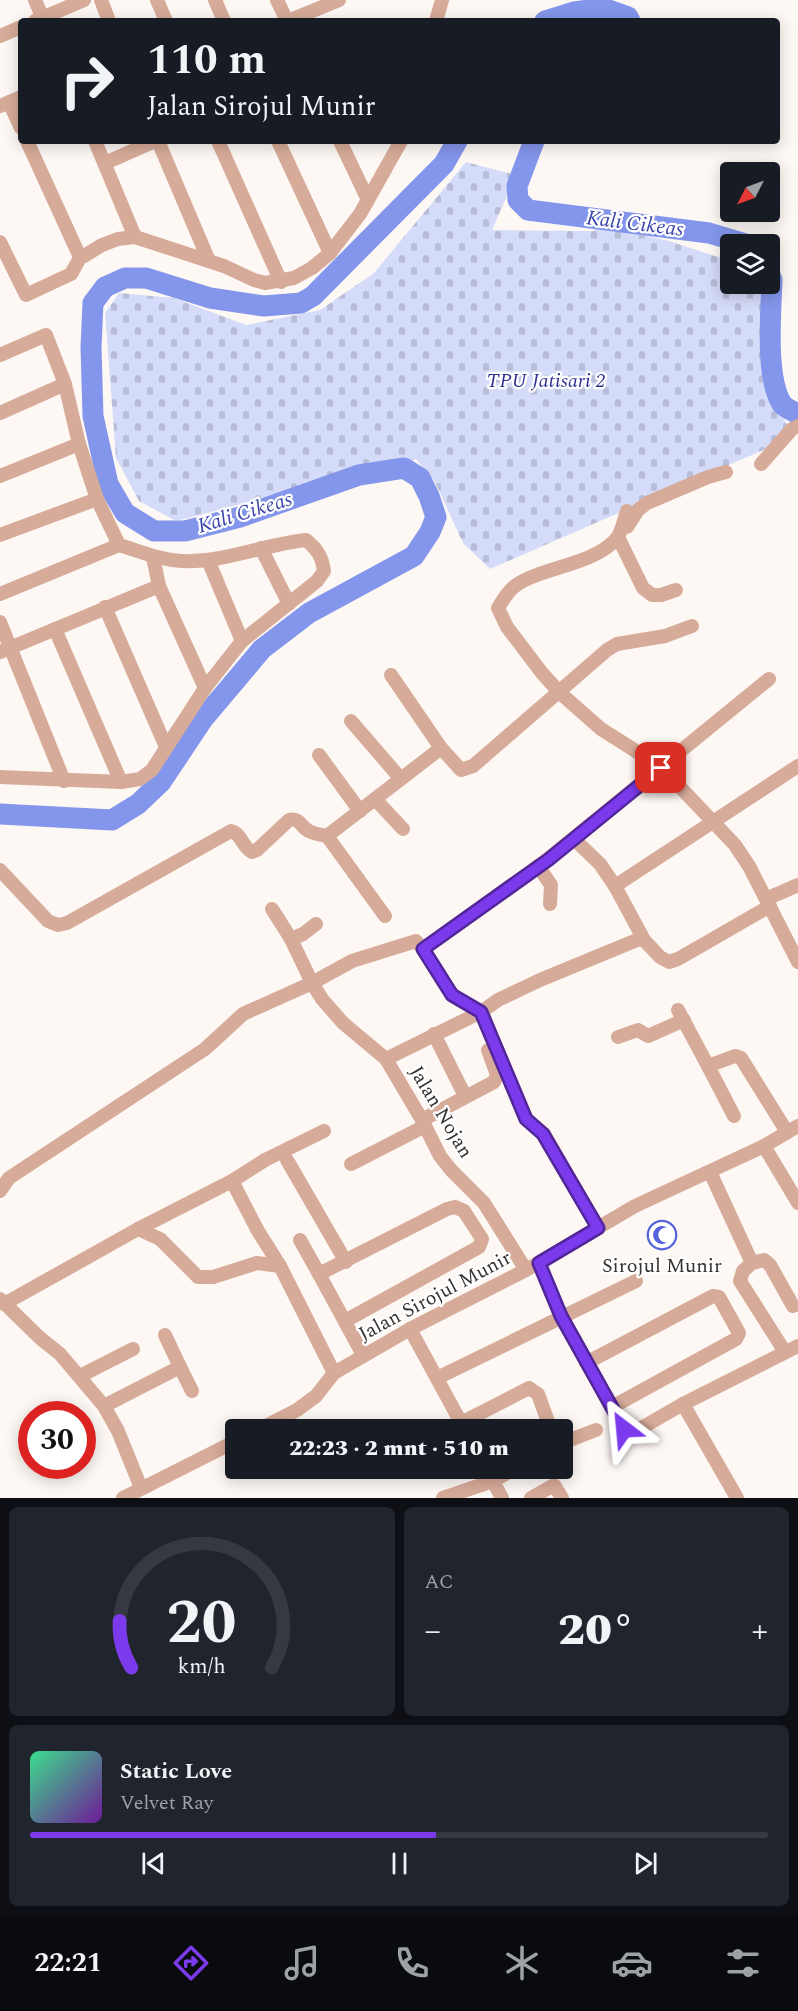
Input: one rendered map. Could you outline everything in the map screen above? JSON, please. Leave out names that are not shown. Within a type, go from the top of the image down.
[{"type":"street","points":[[35,0],[40,18]]},
{"type":"street","points":[[45,18],[84,0]]},
{"type":"street","points":[[101,0],[108,18]]},
{"type":"street","points":[[157,0],[165,18]]},
{"type":"street","points":[[215,0],[223,18]]},
{"type":"street","points":[[277,0],[286,18]]},
{"type":"street","points":[[294,18],[339,0]]},
{"type":"street","points":[[433,18],[442,0]]},
{"type":"street","points":[[0,36],[18,28]]},
{"type":"street","points":[[10,102],[18,121]]},
{"type":"street","points":[[28,144],[78,254],[81,256]]},
{"type":"street","points":[[96,144],[135,237]]},
{"type":"street","points":[[105,163],[149,144]]},
{"type":"street","points":[[157,144],[209,261]]},
{"type":"street","points":[[219,144],[281,282]]},
{"type":"street","points":[[279,144],[330,253]]},
{"type":"street","points":[[341,144],[368,200]]},
{"type":"street","points":[[0,242],[26,295],[71,274],[81,256],[118,239],[135,237],[224,266],[254,280],[266,283],[281,282],[312,268],[330,253],[360,214],[399,144]]},
{"type":"street","points":[[0,355],[46,335],[65,384],[79,444],[97,499],[119,544],[153,557],[182,561],[208,560],[306,540],[323,560],[324,571],[317,581],[242,641],[205,688],[153,770],[140,779],[121,782],[0,777]]},
{"type":"street","points":[[0,413],[65,384]]},
{"type":"street","points":[[761,464],[795,428]]},
{"type":"street","points":[[0,476],[79,444]]},
{"type":"street","points":[[726,472],[708,477],[647,503],[638,510],[627,527],[601,550],[564,567],[517,584],[508,592],[498,608],[507,627],[559,692],[601,729],[661,768],[735,845],[749,866],[798,962]]},
{"type":"street","points":[[0,535],[97,499]]},
{"type":"street","points":[[627,511],[619,534],[643,588],[652,595],[662,595],[675,590]]},
{"type":"street","points":[[0,594],[119,544]]},
{"type":"street","points":[[261,548],[289,604]]},
{"type":"street","points":[[153,557],[159,586],[205,688]]},
{"type":"street","points":[[208,560],[242,641]]},
{"type":"street","points":[[6,649],[159,586]]},
{"type":"street","points":[[105,607],[166,747]]},
{"type":"street","points":[[0,622],[6,649],[64,781]]},
{"type":"street","points":[[391,675],[441,748],[461,770],[473,766],[607,650],[617,644],[665,636],[692,626]]},
{"type":"street","points":[[55,629],[121,782]]},
{"type":"street","points":[[423,949],[574,838],[769,679]]},
{"type":"street","points":[[351,721],[401,779]]},
{"type":"street","points":[[327,836],[441,748]]},
{"type":"street","points":[[319,755],[360,811]]},
{"type":"street","points":[[615,886],[798,766]]},
{"type":"street","points":[[375,799],[403,828]]},
{"type":"street","points":[[0,870],[48,921],[58,925],[67,923],[231,831],[239,834],[247,849],[252,852],[257,850],[288,820],[293,819],[298,820],[308,831],[327,836],[385,916]]},
{"type":"street","points":[[574,838],[600,864],[615,886],[644,940],[660,957],[669,962],[798,885]]},
{"type":"street","points":[[538,866],[551,885],[550,904]]},
{"type":"street","name":"Jalan Nojan","points":[[272,909],[291,939],[322,999],[343,1023],[386,1059],[440,1156],[484,1203],[526,1270]]},
{"type":"street","points":[[291,939],[303,934],[316,924]]},
{"type":"street","points":[[386,1059],[540,980],[637,940],[644,940]]},
{"type":"street","points":[[0,1191],[9,1178],[205,1048],[243,1014],[352,962],[406,942],[416,941],[452,995],[476,1014],[526,1119],[543,1134],[598,1228]]},
{"type":"street","points":[[351,1164],[465,1096],[494,1082],[497,1075],[476,1014]]},
{"type":"street","points":[[618,1037],[638,1030],[648,1036],[681,1015],[734,1116]]},
{"type":"street","points":[[434,1034],[465,1096]]},
{"type":"street","points":[[708,1066],[735,1056],[741,1058],[793,1129]]},
{"type":"street","name":"Jalan Sirojul Munir","points":[[279,1419],[316,1396],[334,1373],[363,1355],[539,1263],[635,1206],[764,1146],[793,1129]]},
{"type":"street","points":[[141,1488],[118,1431],[104,1406],[60,1354],[39,1338],[2,1301],[232,1181],[265,1160],[324,1131]]},
{"type":"street","points":[[764,1146],[798,1203]]},
{"type":"street","points":[[287,1160],[346,1262]]},
{"type":"street","points":[[710,1172],[752,1263]]},
{"type":"street","points":[[232,1181],[258,1231],[280,1266],[334,1373]]},
{"type":"street","points":[[319,1274],[455,1207],[464,1211],[482,1239],[479,1247],[345,1320]]},
{"type":"street","points":[[138,1229],[160,1239],[198,1277],[213,1277],[257,1263],[280,1266]]},
{"type":"street","points":[[300,1240],[363,1355]]},
{"type":"street","points":[[785,1352],[741,1281],[743,1271],[752,1263],[764,1260],[770,1265],[793,1306]]},
{"type":"street","points":[[539,1263],[561,1316],[624,1429],[628,1431],[636,1431],[683,1404],[798,1346]]},
{"type":"street","points":[[437,1378],[636,1281]]},
{"type":"street","points":[[586,1363],[713,1296],[719,1298],[739,1333],[736,1340],[612,1407]]},
{"type":"street","points":[[410,1329],[459,1419]]},
{"type":"street","points":[[165,1335],[192,1391]]},
{"type":"street","points":[[80,1376],[133,1349]]},
{"type":"street","points":[[104,1406],[180,1367]]},
{"type":"street","points":[[475,1419],[529,1388],[538,1394],[547,1419]]},
{"type":"street","points":[[683,1404],[737,1498]]},
{"type":"street","points":[[573,1439],[596,1430]]},
{"type":"street","points":[[123,1498],[225,1446]]},
{"type":"street","points":[[443,1498],[497,1479]]},
{"type":"street","points":[[493,1481],[502,1498]]},
{"type":"street","points":[[531,1498],[554,1485],[562,1498]]},
{"type":"green space","name":"TPU Jatisari 2","points":[[466,162],[516,175],[492,230],[593,231],[601,226],[669,241],[720,258],[720,294],[766,294],[765,381],[793,437],[490,569],[463,543],[435,482],[416,459],[176,521],[139,501],[116,458],[105,313],[119,293],[174,298],[246,325],[320,310],[374,273]]},
{"type":"waterway","name":"Kali Cikeas","points":[[555,18],[574,12],[603,8],[628,18]]},
{"type":"waterway","name":"Kali Cikeas","points":[[0,814],[112,820],[138,804],[161,782],[203,719],[262,649],[309,613],[414,556],[430,532],[436,517],[420,478],[404,468],[359,475],[240,517],[185,531],[154,531],[125,513],[108,484],[93,416],[91,347],[93,303],[105,287],[125,278],[146,278],[210,298],[264,306],[301,303],[313,296],[444,164],[455,144]]},
{"type":"waterway","name":"Kali Cikeas","points":[[533,144],[517,186],[518,200],[528,210],[720,236]]},
{"type":"waterway","name":"Kali Cikeas","points":[[771,294],[770,344],[773,378],[782,404],[798,414]]},
{"type":"place","name":"Sirojul Munir","points":[[662,1235]]},
{"type":"route","points":[[624,1429],[561,1316],[539,1263],[598,1228],[543,1134],[526,1119],[481,1012],[452,995],[423,949],[548,860],[661,768]]}]
